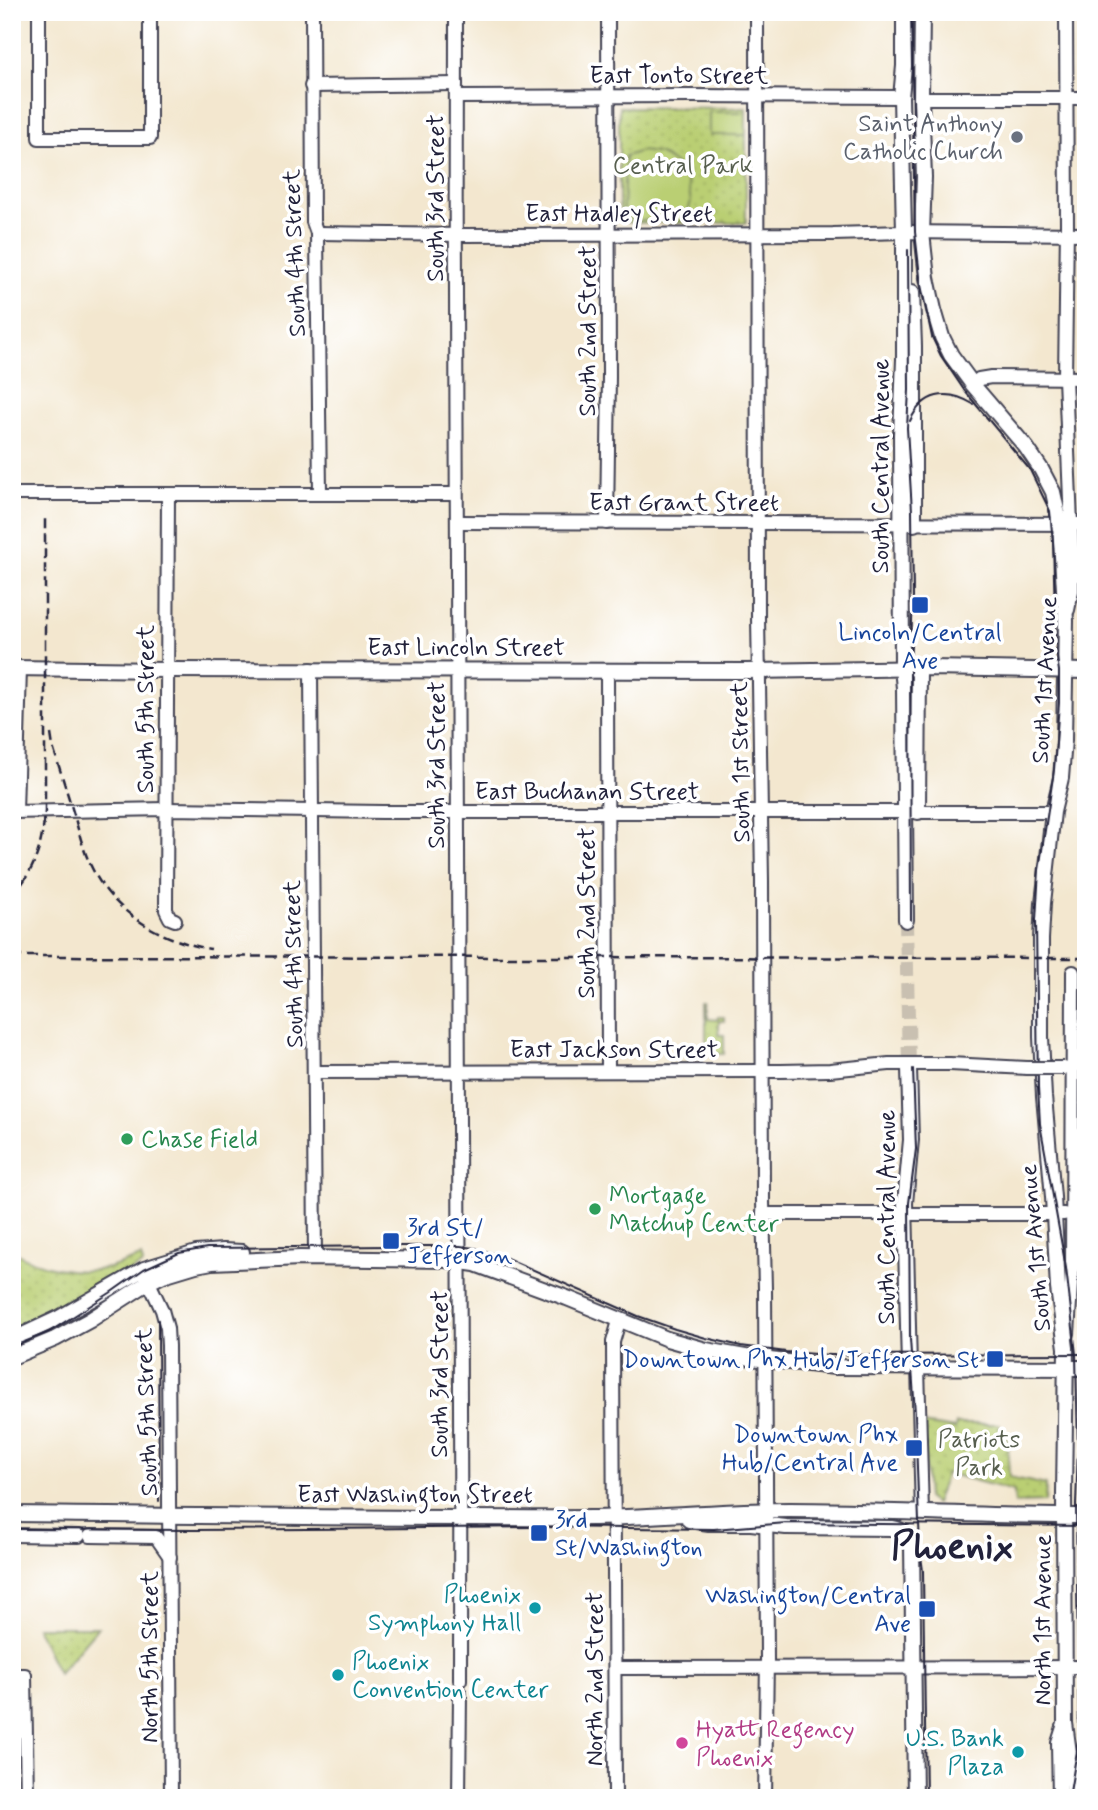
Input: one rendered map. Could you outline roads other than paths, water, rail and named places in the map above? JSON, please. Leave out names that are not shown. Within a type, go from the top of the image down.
[{"type":"main road","name":"South Central Avenue","points":[[904,12],[901,97],[904,359],[901,435],[909,524],[902,668],[911,812],[906,920]]},
{"type":"main road","points":[[922,12],[922,233],[926,278],[942,337],[951,355],[973,385],[1026,447],[1041,469],[1066,524]]},
{"type":"main road","name":"South 1st Avenue","points":[[1064,1516],[1066,1348],[1058,1288],[1044,1097],[1041,939],[1053,812],[1064,740],[1066,524]]},
{"type":"main road","name":"East Lincoln Street","points":[[16,668],[607,671],[919,668],[1086,671]]},
{"type":"main road","points":[[911,812],[919,668]]},
{"type":"main road","name":"South Central Avenue","points":[[911,1066],[909,1288],[914,1367]]},
{"type":"main road","points":[[12,1340],[196,1253],[223,1251],[307,1258],[460,1261],[492,1269],[667,1339],[706,1350],[765,1360],[835,1367],[1086,1368]]},
{"type":"main road","points":[[12,1357],[78,1326],[146,1275]]},
{"type":"main road","name":"East Washington Street","points":[[12,1514],[170,1517],[656,1515],[766,1518],[901,1512],[1086,1516]]},
{"type":"main road","name":"North 1st Avenue","points":[[1064,1516],[1065,1723],[1075,1798]]},
{"type":"main road","points":[[766,1518],[810,1528],[892,1528],[902,1530],[912,1543],[915,1798]]},
{"type":"main road","name":"North 1st Avenue","points":[[1060,1798],[1059,1743],[1065,1723]]},
{"type":"street","points":[[39,12],[39,138],[150,138],[150,12]]},
{"type":"street","name":"South 4th Street","points":[[312,12],[313,222],[317,233],[320,493]]},
{"type":"street","name":"South 3rd Street","points":[[456,12],[459,1798]]},
{"type":"street","name":"South 2nd Street","points":[[607,523],[608,12]]},
{"type":"street","name":"South 1st Street","points":[[757,12],[766,1518],[765,1798]]},
{"type":"street","points":[[1066,12],[1066,524]]},
{"type":"street","name":"East Tonto Street","points":[[311,86],[609,96],[901,97]]},
{"type":"street","points":[[922,98],[1086,98]]},
{"type":"street","name":"East Hadley Street","points":[[317,233],[1086,234]]},
{"type":"street","points":[[973,385],[979,379],[991,377],[1086,378]]},
{"type":"street","points":[[12,494],[456,494]]},
{"type":"street","name":"South 5th Street","points":[[168,494],[166,910],[170,918],[175,920]]},
{"type":"street","name":"East Grant Street","points":[[457,522],[1086,524]]},
{"type":"street","points":[[14,811],[16,668]]},
{"type":"street","name":"South 4th Street","points":[[307,1258],[314,1072],[311,669]]},
{"type":"street","name":"South 2nd Street","points":[[607,671],[608,1071]]},
{"type":"street","name":"East Buchanan Street","points":[[14,811],[166,809],[312,812],[1053,812]]},
{"type":"street","name":"South 1st Avenue","points":[[1066,1348],[1073,1269],[1073,972]]},
{"type":"street","name":"East Jackson Street","points":[[314,1072],[830,1070],[889,1064],[1074,1068]]},
{"type":"street","points":[[763,1214],[1072,1214]]},
{"type":"street","name":"South 5th Street","points":[[146,1275],[164,1318],[168,1346],[170,1517]]},
{"type":"street","points":[[613,1517],[613,1342],[619,1321]]},
{"type":"street","points":[[914,1367],[918,1386],[922,1513]]},
{"type":"street","name":"North 5th Street","points":[[170,1517],[170,1798]]},
{"type":"street","name":"North 2nd Street","points":[[613,1517],[615,1798]]},
{"type":"street","points":[[12,1535],[156,1537],[170,1557]]},
{"type":"street","points":[[616,1668],[1086,1667]]},
{"type":"street","points":[[19,1675],[27,1798]]},
{"type":"tunnel","points":[[906,920],[909,1068]]},
{"type":"tram line","points":[[911,12],[915,232],[921,285],[932,337],[941,356],[964,390],[1030,470],[1050,511],[1053,542],[1059,703],[1054,770],[1039,870],[1036,920],[1038,1088],[1040,1124],[1066,1268],[1076,1354],[1079,1739],[1069,1798]]},
{"type":"tram line","points":[[908,250],[907,428],[913,598],[910,668],[911,920]]},
{"type":"tram line","points":[[910,421],[922,404],[937,396],[954,396],[973,404]]},
{"type":"tram line","points":[[913,1069],[916,1149],[909,1203],[910,1339],[923,1571],[926,1798]]},
{"type":"tram line","points":[[12,1347],[49,1332],[144,1269],[179,1253],[207,1248],[460,1246],[502,1256],[638,1316],[675,1329],[741,1346],[831,1355],[1084,1354]]},
{"type":"tram line","points":[[158,1320],[159,1501]]},
{"type":"tram line","points":[[12,1529],[714,1529],[786,1523],[1086,1526]]},
{"type":"railway","points":[[12,896],[27,876],[36,856],[45,811],[45,517]]},
{"type":"railway","points":[[51,734],[83,847],[100,883],[126,911],[157,932],[211,949]]},
{"type":"railway","points":[[12,956],[1086,958]]},
{"type":"place","name":"Saint Anthony Catholic Church","points":[[1017,137]]},
{"type":"place","name":"Lincoln/Central Ave","points":[[920,605]]},
{"type":"place","name":"Chase Field","points":[[127,1139]]},
{"type":"place","name":"Mortgage Matchup Center","points":[[595,1209]]},
{"type":"place","name":"3rd St/ Jefferson","points":[[391,1241]]},
{"type":"place","name":"Downtown Phx Hub/Jefferson St","points":[[995,1359]]},
{"type":"place","name":"Downtown Phx Hub/Central Ave","points":[[914,1448]]},
{"type":"place","name":"3rd St/Washington","points":[[539,1533]]},
{"type":"place","name":"Phoenix Symphony Hall","points":[[535,1608]]},
{"type":"place","name":"Washington/Central Ave","points":[[927,1609]]},
{"type":"place","name":"Phoenix Convention Center","points":[[338,1675]]},
{"type":"place","name":"Hyatt Regency Phoenix","points":[[682,1743]]},
{"type":"place","name":"U.S. Bank Plaza","points":[[1018,1752]]},
{"type":"district","name":"Phoenix","points":[[952,1545]]},
{"type":"park label","name":"Central Park","points":[[683,165]]},
{"type":"park label","name":"Patriots Park","points":[[979,1453]]}]
